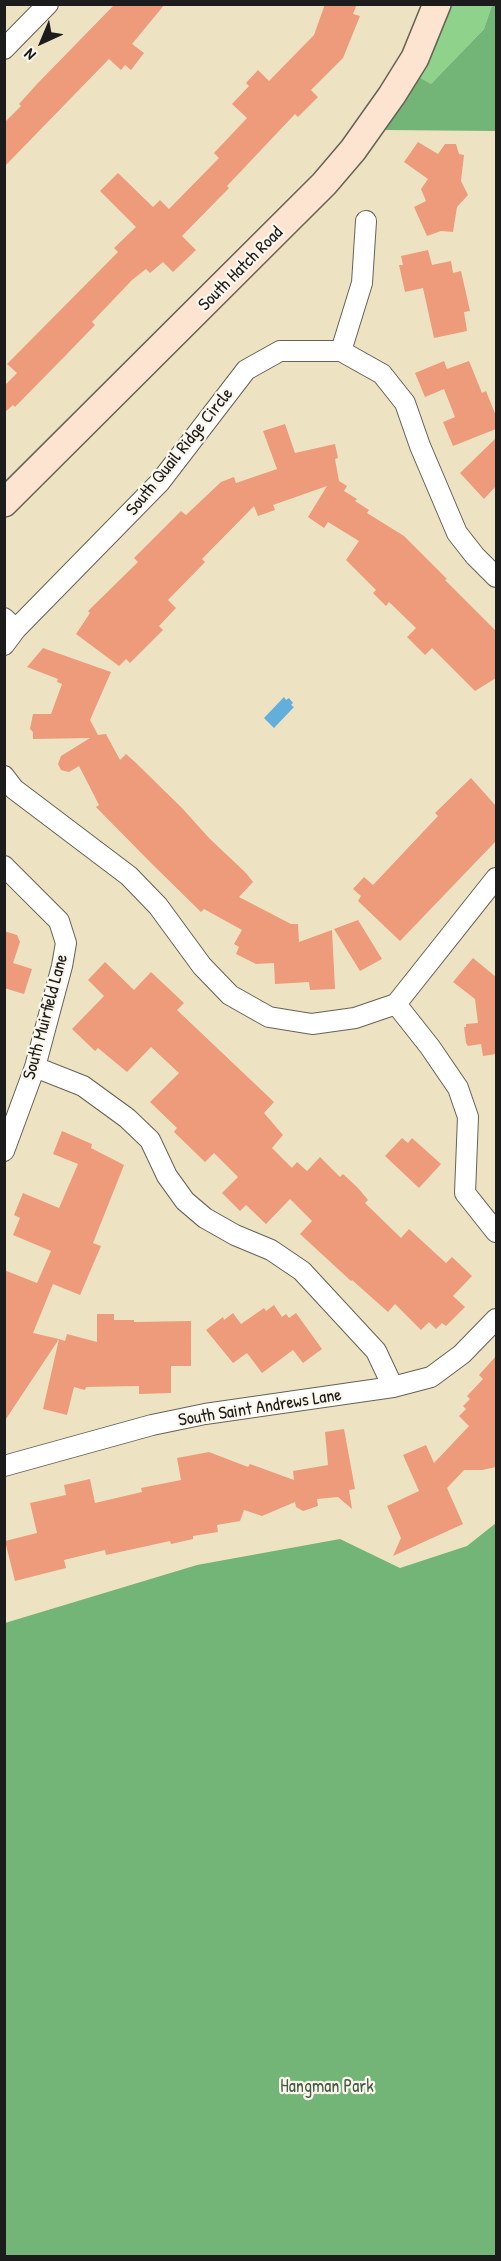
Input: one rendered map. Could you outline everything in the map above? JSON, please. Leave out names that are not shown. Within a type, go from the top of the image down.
[{"type":"main road","name":"South Hatch Road","points":[[4,503],[324,184],[353,150],[392,95],[415,58],[437,4]]},
{"type":"street","points":[[4,49],[48,4]]},
{"type":"street","points":[[341,351],[362,283],[366,221]]},
{"type":"street","name":"South Quail Ridge Circle","points":[[8,631],[160,482],[246,370],[280,351],[341,351],[382,374],[405,403],[420,446],[457,533],[496,578]]},
{"type":"street","points":[[4,776],[14,789],[129,876],[158,906],[202,966],[230,994],[269,1017],[312,1024],[355,1018],[396,1004],[496,878]]},
{"type":"street","name":"South Muirfield Lane","points":[[4,866],[59,921],[66,943],[35,1067],[4,1152]]},
{"type":"street","points":[[396,1004],[430,1047],[458,1088],[468,1117],[465,1193],[496,1232]]},
{"type":"street","points":[[35,1067],[83,1086],[127,1118],[150,1140],[166,1176],[185,1201],[205,1218],[235,1235],[272,1250],[302,1271],[376,1351],[393,1387]]},
{"type":"street","name":"South Saint Andrews Lane","points":[[4,1466],[152,1425],[205,1414],[393,1387],[430,1377],[462,1354],[496,1318]]},
{"type":"green space","points":[[448,5],[492,5],[484,29],[431,84],[419,77],[446,15]]},
{"type":"green space","points":[[492,5],[496,5],[496,131],[385,130],[419,77],[431,84],[484,29]]},
{"type":"green space","name":"Hangman Park","points":[[496,1523],[496,2256],[5,2256],[5,1623],[197,1565],[340,1539],[400,1568],[467,1546]]},
{"type":"water","points":[[284,697],[286,700],[289,698],[294,707],[274,728],[264,718]]},
{"type":"building","points":[[115,4],[165,4],[132,44],[144,53],[131,70],[125,65],[121,70],[109,59],[4,167],[4,123],[21,106],[19,104],[37,84]]},
{"type":"building","points":[[325,4],[357,4],[353,14],[360,16],[343,58],[311,90],[318,97],[298,117],[295,114],[227,186],[229,188],[182,236],[196,250],[173,272],[163,262],[150,273],[146,269],[132,280],[92,322],[95,325],[15,407],[13,405],[4,413],[4,386],[17,373],[7,364],[118,252],[114,248],[136,227],[100,191],[118,173],[153,207],[160,200],[169,209],[219,158],[214,153],[247,118],[232,104],[249,86],[246,83],[258,70],[269,81],[314,35]]},
{"type":"building","points":[[418,142],[438,154],[445,144],[456,144],[459,154],[464,155],[461,181],[468,195],[457,207],[453,232],[441,231],[427,236],[414,207],[426,201],[421,189],[428,179],[404,162]]},
{"type":"building","points":[[428,250],[432,265],[451,261],[453,273],[461,271],[470,311],[464,312],[467,331],[434,338],[423,288],[405,292],[399,265],[403,265],[401,256]]},
{"type":"building","points":[[444,361],[447,369],[469,361],[482,393],[486,391],[496,416],[496,429],[453,446],[443,422],[455,417],[444,389],[425,397],[415,373]]},
{"type":"building","points":[[285,424],[295,453],[335,444],[339,481],[347,486],[344,491],[369,510],[367,513],[404,536],[496,631],[496,678],[475,691],[432,648],[425,655],[407,637],[416,628],[389,602],[386,606],[373,593],[376,590],[346,560],[359,541],[328,522],[324,528],[308,517],[327,486],[273,505],[275,510],[258,516],[254,506],[202,559],[205,562],[168,600],[176,608],[159,626],[163,630],[130,663],[126,659],[119,666],[76,634],[90,613],[88,611],[138,562],[134,558],[181,511],[186,515],[221,482],[234,477],[236,483],[277,469],[263,431]]},
{"type":"building","points":[[496,438],[496,486],[484,499],[460,473]]},
{"type":"building","points":[[43,648],[111,672],[90,720],[98,735],[106,734],[120,760],[126,754],[135,762],[246,873],[253,882],[239,897],[291,924],[298,924],[299,942],[332,930],[335,989],[310,990],[309,982],[275,984],[274,963],[256,964],[236,954],[239,947],[234,944],[242,930],[204,909],[201,912],[150,862],[96,807],[99,805],[79,766],[69,772],[61,770],[58,764],[61,756],[90,738],[33,739],[33,732],[30,729],[33,714],[51,714],[62,684],[57,682],[58,679],[27,667]]},
{"type":"building","points":[[471,778],[496,806],[496,841],[400,941],[358,901],[361,896],[353,889],[364,877],[373,885],[438,816],[435,813]]},
{"type":"building","points":[[358,920],[382,959],[360,971],[334,929]]},
{"type":"building","points":[[4,931],[17,935],[20,942],[13,963],[32,969],[24,994],[4,988]]},
{"type":"building","points":[[473,958],[496,977],[496,1054],[483,1056],[481,1044],[468,1046],[466,1043],[464,1027],[466,1024],[478,1023],[475,999],[453,982]]},
{"type":"building","points":[[105,962],[134,990],[151,972],[184,1003],[177,1010],[274,1102],[264,1113],[283,1135],[272,1148],[292,1168],[297,1162],[307,1171],[320,1157],[340,1177],[343,1174],[358,1188],[368,1200],[365,1203],[401,1238],[409,1229],[446,1263],[452,1257],[472,1276],[453,1296],[465,1307],[446,1326],[442,1323],[436,1329],[429,1322],[421,1330],[395,1304],[388,1312],[300,1234],[312,1221],[290,1199],[266,1224],[246,1205],[240,1211],[222,1193],[238,1177],[214,1153],[205,1162],[174,1132],[177,1128],[150,1102],[179,1073],[151,1047],[127,1072],[98,1048],[95,1051],[72,1029],[104,996],[88,980]]},
{"type":"building","points":[[62,1131],[92,1144],[91,1148],[124,1165],[93,1243],[101,1246],[80,1295],[53,1284],[33,1333],[59,1339],[4,1422],[4,1270],[37,1283],[51,1251],[13,1235],[20,1218],[14,1215],[23,1193],[59,1208],[78,1164],[53,1154]]},
{"type":"building","points":[[402,1138],[408,1143],[412,1138],[441,1164],[419,1188],[385,1156]]},
{"type":"building","points":[[274,1305],[282,1317],[286,1314],[289,1318],[296,1313],[322,1349],[303,1363],[293,1350],[262,1373],[247,1353],[233,1363],[206,1330],[223,1317],[224,1320],[233,1313],[241,1324],[264,1308],[266,1311]]},
{"type":"building","points":[[97,1314],[114,1314],[114,1320],[134,1320],[134,1322],[191,1321],[191,1366],[171,1366],[171,1393],[139,1394],[139,1386],[86,1387],[85,1390],[74,1387],[67,1415],[43,1409],[59,1339],[65,1341],[67,1334],[97,1342]]},
{"type":"building","points":[[496,1356],[496,1467],[464,1470],[447,1488],[463,1524],[393,1556],[401,1538],[387,1506],[419,1491],[403,1455],[426,1445],[434,1463],[469,1426],[459,1416],[466,1409],[463,1406],[470,1399],[467,1396],[483,1379],[479,1375]]},
{"type":"building","points":[[344,1429],[355,1489],[349,1490],[352,1509],[338,1497],[317,1499],[318,1506],[303,1511],[296,1507],[295,1502],[262,1516],[244,1510],[240,1521],[217,1525],[218,1532],[193,1536],[193,1539],[171,1544],[170,1541],[106,1555],[105,1550],[64,1560],[66,1568],[15,1581],[5,1541],[37,1533],[30,1503],[66,1495],[64,1485],[90,1479],[95,1503],[142,1492],[141,1488],[181,1480],[177,1458],[209,1452],[248,1467],[250,1464],[294,1480],[293,1471],[328,1465],[325,1432]]}]
